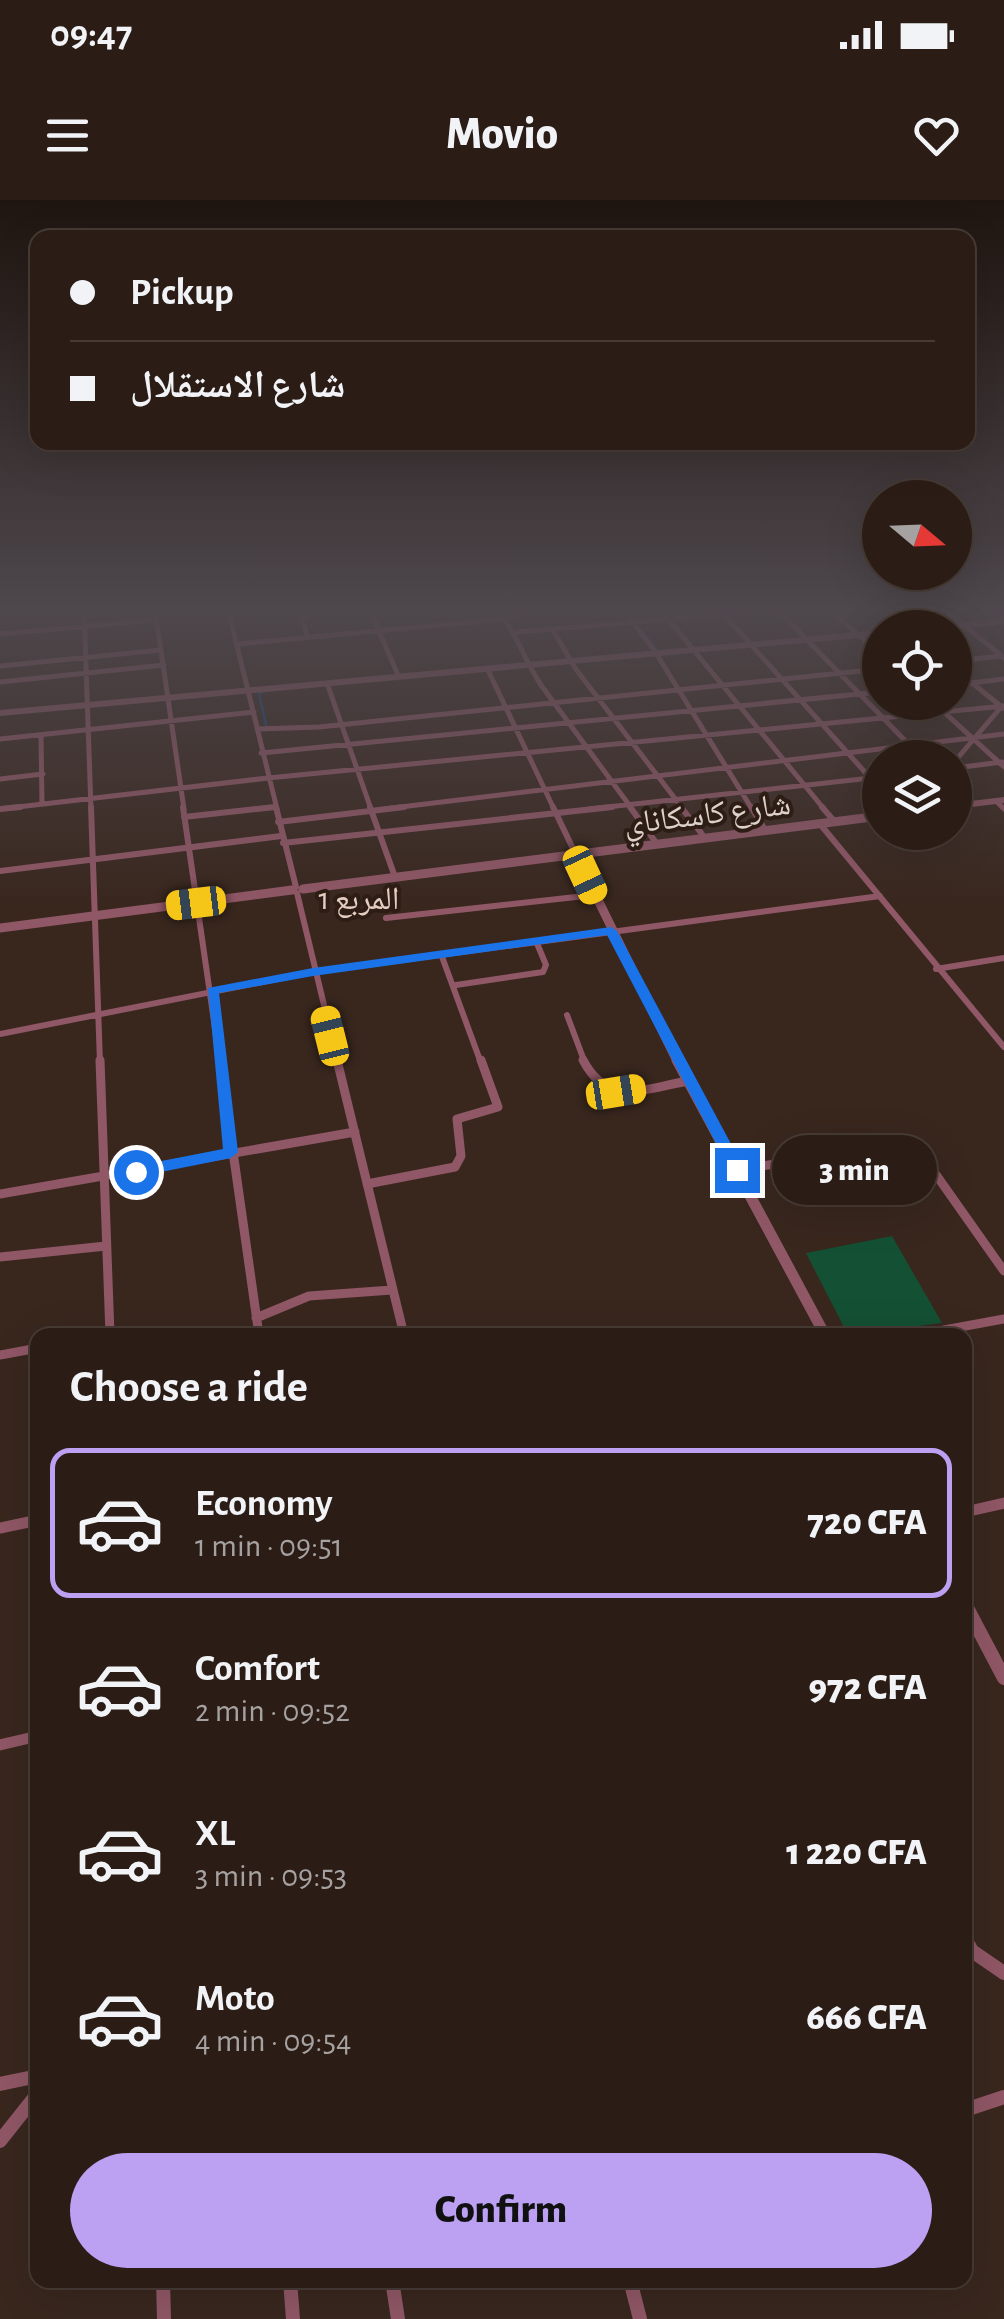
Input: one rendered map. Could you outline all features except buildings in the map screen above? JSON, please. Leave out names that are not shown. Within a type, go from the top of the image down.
[{"type":"street","points":[[0,713],[56,708]]},
{"type":"street","points":[[87,708],[97,915],[107,1328]]},
{"type":"street","points":[[168,708],[184,818],[192,847],[196,903],[212,990],[258,1328]]},
{"type":"street","points":[[253,708],[313,972],[402,1328]]},
{"type":"street","points":[[337,708],[395,878]]},
{"type":"street","points":[[257,729],[498,708]]},
{"type":"street","points":[[506,708],[611,931],[821,1328]]},
{"type":"street","points":[[559,708],[656,844]]},
{"type":"street","points":[[605,708],[705,838]]},
{"type":"street","points":[[688,708],[766,830]]},
{"type":"street","points":[[261,752],[733,708]]},
{"type":"street","points":[[743,708],[835,822]]},
{"type":"street","points":[[808,708],[862,769]]},
{"type":"street","points":[[972,743],[1001,708]]},
{"type":"street","points":[[0,739],[254,712]]},
{"type":"street","points":[[0,809],[268,778],[862,720]]},
{"type":"street","points":[[884,720],[904,740]]},
{"type":"street","points":[[952,720],[1002,764]]},
{"type":"street","points":[[42,734],[42,804]]},
{"type":"street","points":[[962,740],[1004,734]]},
{"type":"street","points":[[278,822],[862,750]]},
{"type":"street","points":[[972,764],[1002,764]]},
{"type":"street","points":[[0,779],[42,774]]},
{"type":"street","points":[[0,871],[192,847],[380,832],[862,779]]},
{"type":"street","points":[[972,804],[1000,800],[1004,809]]},
{"type":"street","points":[[184,818],[275,807]]},
{"type":"street","name":"شارع كاسكاناي","points":[[0,928],[862,818]]},
{"type":"street","points":[[820,824],[1004,1047]]},
{"type":"street","points":[[386,918],[594,895]]},
{"type":"street","points":[[0,1034],[313,972],[880,896]]},
{"type":"street","points":[[456,985],[543,972],[546,965],[536,941]]},
{"type":"street","points":[[367,1184],[454,1167],[460,1161],[461,1150],[457,1119],[498,1107],[456,985],[441,954]]},
{"type":"street","points":[[936,968],[1004,958]]},
{"type":"street","points":[[567,1016],[595,1082],[604,1091],[689,1081]]},
{"type":"street","points":[[0,1194],[355,1132]]},
{"type":"street","points":[[737,1170],[913,1142],[1004,1271]]},
{"type":"street","points":[[0,1257],[106,1246]]},
{"type":"street","points":[[256,1318],[309,1296],[392,1290]]},
{"type":"street","points":[[955,1328],[1004,1319]]},
{"type":"street","points":[[0,1355],[30,1349]]},
{"type":"street","points":[[972,1510],[1004,1503]]},
{"type":"street","points":[[0,1528],[30,1522]]},
{"type":"street","points":[[972,1617],[1004,1678]]},
{"type":"street","points":[[0,1745],[30,1738]]},
{"type":"street","points":[[972,1950],[1004,1973]]},
{"type":"street","points":[[0,2084],[30,2078]]},
{"type":"street","points":[[972,2108],[1004,2097]]},
{"type":"street","points":[[0,2141],[30,2102]]},
{"type":"street","points":[[163,2288],[164,2319]]},
{"type":"street","points":[[291,2288],[293,2319]]},
{"type":"street","points":[[393,2288],[398,2319]]},
{"type":"street","points":[[632,2288],[640,2319]]},
{"type":"green space","points":[[892,1236],[942,1323],[844,1328],[806,1253]]},
{"type":"waterway","points":[[262,708],[266,725]]},
{"type":"district","name":"المربع 1","points":[[359,898]]},
{"type":"route","points":[[136,1172],[231,1152],[212,990],[313,972],[611,931],[737,1170]]}]
